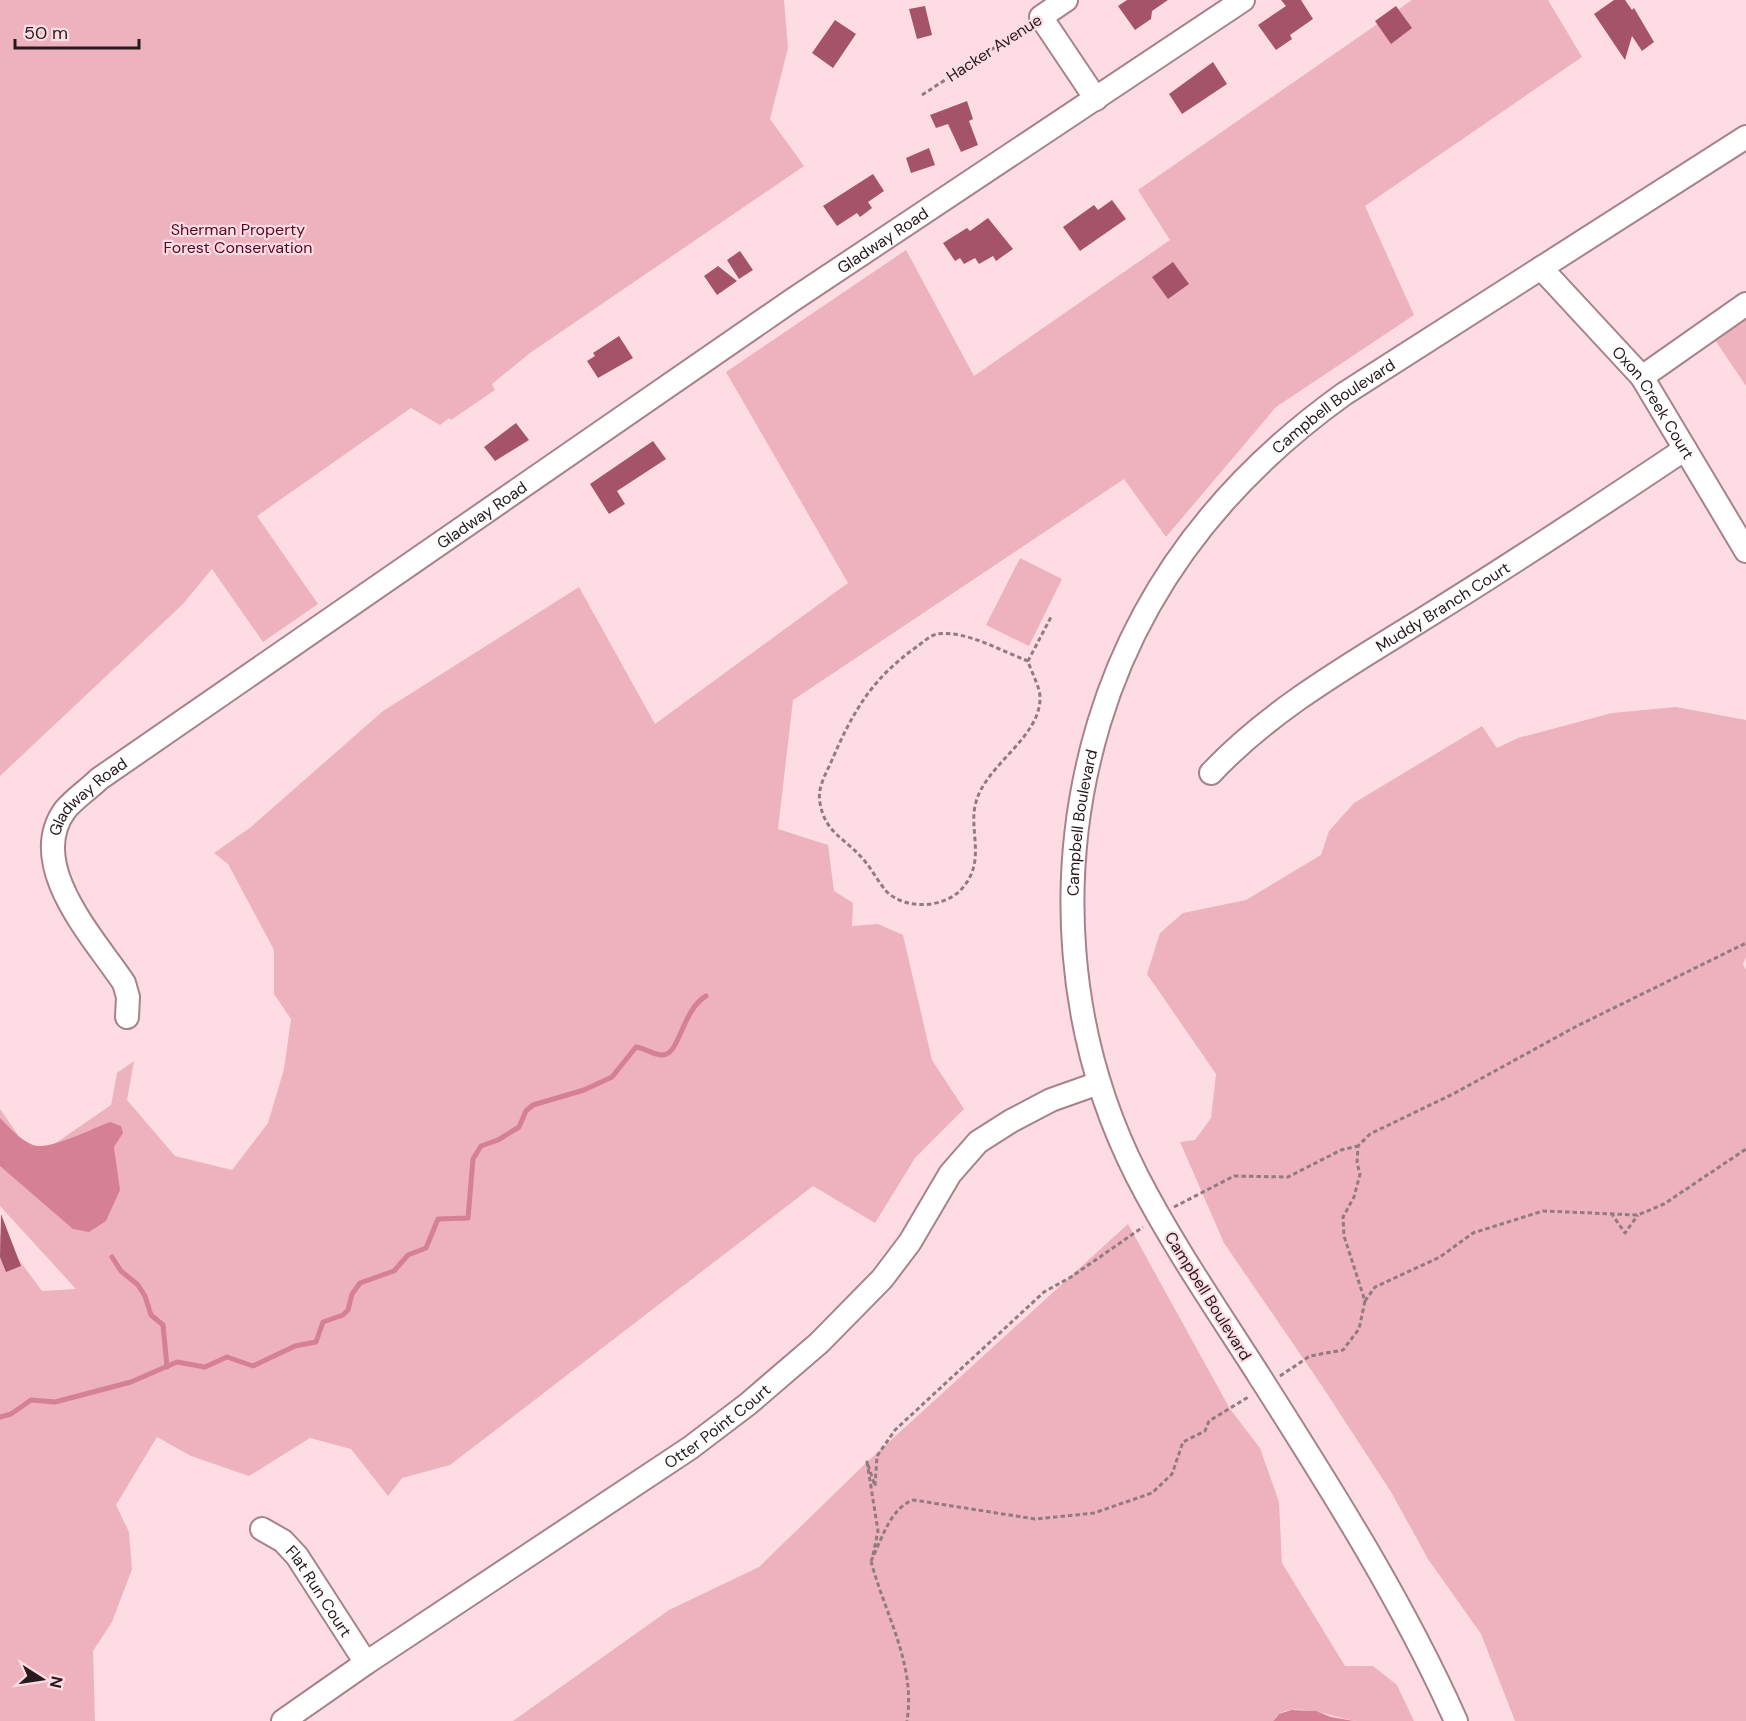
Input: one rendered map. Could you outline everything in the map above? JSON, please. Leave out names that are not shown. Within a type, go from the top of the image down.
[{"type":"street","name":"Hacker Avenue","points":[[1041,17],[1066,0]]},
{"type":"street","name":"Gladway Road","points":[[127,1017],[128,997],[124,983],[61,888],[54,867],[52,839],[65,810],[99,779],[791,301],[1243,0]]},
{"type":"street","points":[[1041,17],[1096,99]]},
{"type":"street","name":"Campbell Boulevard","points":[[1456,1721],[1417,1639],[1365,1547],[1159,1216],[1122,1144],[1100,1083],[1086,1031],[1076,974],[1072,920],[1074,844],[1086,774],[1103,711],[1125,652],[1150,602],[1174,564],[1219,504],[1254,467],[1288,436],[1344,394],[1746,137]]},
{"type":"street","name":"Oxon Creek Court","points":[[1541,268],[1641,377],[1746,551]]},
{"type":"street","points":[[1641,377],[1746,304]]},
{"type":"street","name":"Muddy Branch Court","points":[[1211,773],[1258,728],[1377,648],[1566,530],[1684,449]]},
{"type":"street","name":"Otter Point Court","points":[[283,1721],[366,1662],[690,1448],[748,1404],[819,1343],[882,1279],[910,1242],[929,1205],[950,1174],[978,1142],[1011,1120],[1051,1100],[1100,1083]]},
{"type":"street","name":"Flat Run Court","points":[[262,1529],[283,1541],[297,1556],[366,1662]]},
{"type":"path","name":"Hacker Avenue","points":[[922,95],[1041,17]]},
{"type":"path","points":[[1028,661],[959,635],[935,634],[907,653],[872,686],[850,718],[819,790],[820,804],[829,828],[862,858],[888,893],[909,904],[933,906],[964,888],[975,865],[975,803],[989,774],[1010,753],[1034,720],[1040,699],[1028,661],[1050,617]]},
{"type":"path","points":[[907,1721],[908,1678],[893,1622],[871,1561],[878,1531],[867,1462],[876,1486],[877,1456],[895,1430],[1044,1292],[1071,1277],[1159,1216],[1234,1176],[1288,1177],[1341,1150],[1358,1146],[1370,1134],[1453,1094],[1575,1027],[1746,943]]},
{"type":"path","points":[[1358,1146],[1357,1163],[1360,1174],[1354,1197],[1343,1217],[1344,1236],[1365,1301]]},
{"type":"path","points":[[871,1561],[894,1516],[904,1503],[914,1500],[1035,1520],[1094,1513],[1152,1493],[1173,1474],[1183,1442],[1205,1431],[1209,1421],[1310,1356],[1343,1350],[1359,1329],[1365,1301],[1375,1287],[1440,1257],[1473,1233],[1543,1211],[1638,1215],[1664,1204],[1746,1149]]},
{"type":"path","points":[[1610,1213],[1625,1233],[1638,1215]]},
{"type":"green space","name":"Sherman Property Forest Conservation","points":[[0,0],[784,0],[788,48],[770,119],[804,166],[530,353],[492,384],[495,390],[451,420],[449,418],[440,425],[411,408],[257,516],[318,604],[263,642],[212,569],[183,604],[0,776]]},
{"type":"green space","points":[[1412,0],[1548,0],[1582,57],[1365,206],[1414,315],[1276,407],[1166,537],[1124,479],[793,700],[778,829],[828,845],[834,891],[853,903],[852,926],[878,924],[903,935],[932,1060],[964,1109],[915,1158],[875,1223],[813,1186],[450,1465],[402,1478],[388,1496],[351,1449],[310,1438],[249,1476],[191,1456],[157,1437],[116,1505],[129,1532],[132,1569],[112,1622],[93,1651],[95,1721],[0,1721],[0,1234],[42,1291],[76,1289],[0,1206],[0,1109],[34,1158],[111,1105],[117,1073],[134,1061],[127,1100],[175,1156],[232,1170],[268,1123],[284,1069],[291,1019],[274,994],[274,950],[228,864],[214,853],[251,827],[383,711],[579,587],[655,724],[848,583],[726,372],[906,250],[974,376],[1170,240],[1138,190]]},
{"type":"green space","points":[[1746,318],[1746,386],[1715,340]]},
{"type":"green space","points":[[1020,558],[1062,579],[1029,646],[986,625]]},
{"type":"green space","points":[[1676,707],[1746,720],[1746,957],[1743,964],[1746,970],[1746,1721],[1515,1721],[1481,1634],[1428,1559],[1391,1492],[1322,1386],[1224,1243],[1180,1142],[1195,1140],[1211,1118],[1216,1074],[1147,974],[1160,933],[1183,913],[1246,900],[1321,855],[1329,831],[1354,803],[1482,726],[1497,748],[1518,738],[1612,713]]},
{"type":"green space","points":[[1128,1224],[1230,1409],[1260,1448],[1279,1502],[1282,1563],[1345,1666],[1373,1666],[1397,1685],[1414,1721],[1357,1721],[1300,1709],[1279,1714],[1273,1721],[513,1721],[669,1610],[759,1567],[867,1462]]},
{"type":"shaded area","points":[[0,1118],[24,1140],[40,1146],[60,1142],[110,1122],[121,1126],[123,1133],[114,1147],[120,1190],[106,1221],[89,1232],[73,1229],[0,1166]]},
{"type":"shaded area","points":[[1291,1710],[1316,1711],[1331,1717],[1354,1721],[1273,1721],[1279,1714]]},
{"type":"building","points":[[1127,0],[1168,0],[1152,11],[1151,19],[1135,30],[1118,6]]},
{"type":"building","points":[[1281,0],[1301,0],[1313,19],[1290,35],[1292,39],[1276,50],[1258,25],[1286,6]]},
{"type":"building","points":[[1614,0],[1625,0],[1632,10],[1634,8],[1654,42],[1642,51],[1632,36],[1625,60],[1594,14]]},
{"type":"building","points":[[925,6],[932,35],[917,39],[909,9]]},
{"type":"building","points":[[1396,6],[1412,28],[1391,44],[1375,21]]},
{"type":"building","points":[[835,20],[856,34],[833,68],[812,53]]},
{"type":"building","points":[[1213,62],[1227,84],[1182,114],[1169,94]]},
{"type":"building","points":[[967,101],[973,119],[969,121],[978,145],[961,152],[948,124],[936,128],[930,115]]},
{"type":"building","points":[[929,148],[935,165],[911,173],[906,158]]},
{"type":"building","points":[[873,174],[884,191],[868,202],[872,208],[860,217],[857,213],[837,226],[823,206]]},
{"type":"building","points":[[1112,200],[1126,219],[1080,251],[1063,227],[1094,205],[1098,210]]},
{"type":"building","points":[[988,218],[1013,249],[996,261],[993,256],[979,264],[975,258],[964,264],[960,258],[955,261],[943,243],[967,228],[970,231]]},
{"type":"building","points":[[740,251],[753,270],[739,279],[727,260]]},
{"type":"building","points":[[1173,262],[1189,284],[1168,299],[1152,277]]},
{"type":"building","points":[[718,266],[737,281],[717,295],[704,276]]},
{"type":"building","points":[[619,336],[633,358],[598,378],[587,361],[595,356],[593,353]]},
{"type":"building","points":[[516,423],[529,440],[495,461],[484,447]]},
{"type":"building","points":[[653,441],[666,459],[617,491],[625,504],[609,514],[590,484]]},
{"type":"building","points":[[1,1214],[21,1266],[6,1272],[0,1257]]},
{"type":"waterway","points":[[0,1417],[11,1414],[31,1400],[55,1402],[131,1382],[177,1362],[205,1367],[227,1357],[253,1366],[295,1346],[316,1342],[323,1322],[343,1315],[348,1310],[352,1294],[360,1283],[394,1271],[408,1255],[426,1248],[438,1219],[468,1218],[473,1159],[481,1146],[498,1140],[519,1127],[526,1111],[533,1105],[584,1090],[612,1077],[636,1047],[659,1055],[669,1053],[692,1011],[706,996]]},
{"type":"waterway","points":[[112,1257],[121,1271],[138,1285],[145,1296],[151,1315],[163,1325],[167,1367]]}]
